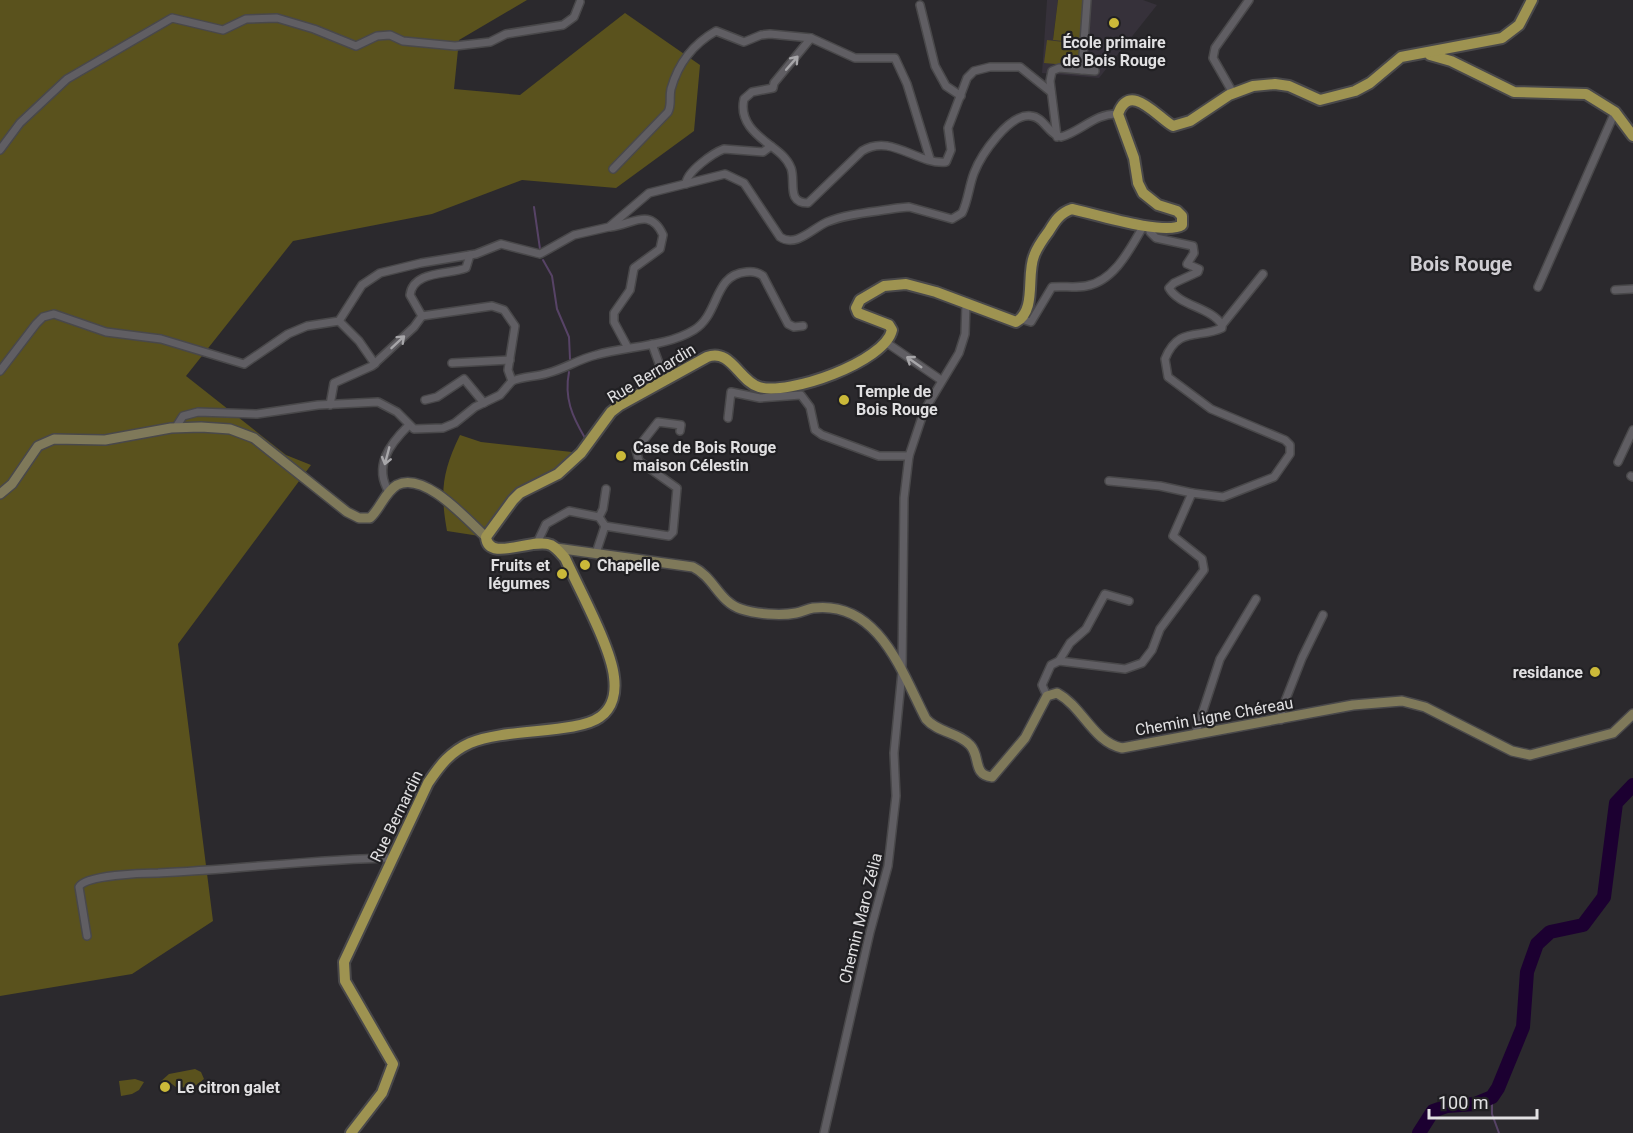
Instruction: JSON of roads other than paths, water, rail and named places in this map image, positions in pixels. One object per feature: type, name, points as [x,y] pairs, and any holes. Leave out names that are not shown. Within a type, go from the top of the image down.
[{"type":"main road","points":[[887,343],[892,330],[889,325],[858,314],[856,308],[860,300],[884,286],[906,284],[966,304],[1009,322],[1021,319],[1028,306],[1034,255],[1064,211],[1072,209],[1147,225],[1178,228],[1182,225],[1182,216],[1149,199],[1138,183],[1134,158],[1118,114],[1122,105],[1138,101],[1147,104],[1167,122],[1181,126],[1233,93],[1253,86],[1275,84],[1288,86],[1320,100],[1330,99],[1370,83],[1401,57],[1426,54],[1450,56],[1502,38],[1519,25],[1532,0]]},
{"type":"main road","points":[[1450,56],[1514,92],[1586,94],[1615,112],[1633,136]]},
{"type":"main road","name":"Rue Bernardin","points":[[486,537],[520,493],[558,474],[577,457],[611,412],[665,380],[717,354],[727,359],[748,381],[759,387],[773,388],[841,373],[887,343]]},
{"type":"main road","points":[[486,537],[486,543],[491,549],[499,550],[537,543],[556,548]]},
{"type":"main road","name":"Rue Bernardin","points":[[351,1133],[382,1093],[393,1069],[392,1059],[345,981],[343,969],[346,956],[428,783],[443,759],[470,743],[500,734],[586,724],[600,717],[610,706],[615,692],[614,674],[608,655],[565,558],[556,548]]},
{"type":"street","points":[[1082,70],[1087,0]]},
{"type":"street","points":[[1233,93],[1213,58],[1215,48],[1249,0]]},
{"type":"street","points":[[0,150],[20,123],[67,79],[172,18],[223,30],[246,19],[277,18],[314,29],[356,46],[377,36],[390,35],[403,41],[473,45],[490,42],[506,34],[563,25],[574,17],[580,2]]},
{"type":"street","points":[[920,5],[935,66],[946,86],[961,96]]},
{"type":"street","points":[[613,169],[668,112],[671,105],[671,88],[686,55],[712,34],[721,32],[744,42],[761,35],[811,38],[855,58],[895,58],[907,84],[930,159]]},
{"type":"street","points":[[811,38],[774,83],[773,88],[747,95],[743,104],[752,131],[788,163],[794,196],[803,203],[808,203],[821,194],[866,149],[885,146],[941,163],[949,158],[948,128],[971,73],[990,67],[1020,67],[1051,92]]},
{"type":"street","points":[[1057,137],[1051,92],[1050,75],[1052,71],[1059,68],[1095,71]]},
{"type":"street","points":[[1538,287],[1615,112]]},
{"type":"street","points":[[1057,137],[1065,136],[1085,126],[1099,115],[1118,114]]},
{"type":"street","points":[[609,227],[649,193],[712,175],[732,175],[749,189],[780,237],[795,240],[830,221],[898,208],[909,207],[952,219],[962,213],[977,168],[996,138],[1012,122],[1029,115],[1036,117],[1057,137]]},
{"type":"street","points":[[686,184],[689,176],[718,151],[724,149],[763,152],[771,146]]},
{"type":"street","points":[[0,371],[36,324],[43,317],[54,314],[106,332],[147,336],[179,343],[244,364],[288,334],[307,326],[339,321],[362,285],[373,276],[421,262],[470,255],[501,244],[540,254],[574,235],[640,217],[647,218],[656,225],[663,235],[660,249],[634,268],[630,290],[614,314],[614,322],[628,348]]},
{"type":"street","points":[[1021,319],[1031,322],[1053,287],[1082,287],[1101,281],[1129,251],[1147,225]]},
{"type":"street","points":[[1147,225],[1156,238],[1193,246],[1194,253],[1187,261],[1198,269],[1198,272],[1174,283],[1169,288],[1172,293],[1220,321],[1222,325]]},
{"type":"street","points":[[422,315],[412,300],[413,285],[420,279],[463,269],[469,264],[470,255]]},
{"type":"street","points":[[176,428],[179,421],[190,413],[257,414],[330,405],[383,403],[414,429],[443,428],[500,395],[512,381],[548,374],[586,358],[652,344],[696,329],[715,304],[723,282],[732,274],[751,271],[759,273],[766,280],[788,324],[794,327],[803,326]]},
{"type":"street","points":[[1109,481],[1160,486],[1192,494],[1223,497],[1274,477],[1290,454],[1290,445],[1285,440],[1211,409],[1168,377],[1165,359],[1175,343],[1189,334],[1219,330],[1263,274]]},
{"type":"street","points":[[1615,290],[1633,289]]},
{"type":"street","name":"Chemin Maro Zélia","points":[[824,1133],[870,932],[888,866],[896,796],[895,731],[902,672],[905,490],[909,456],[924,411],[956,358],[965,334],[966,304]]},
{"type":"street","points":[[330,405],[334,383],[375,364],[414,327],[422,315],[492,306],[504,310],[515,326],[508,370],[512,381]]},
{"type":"street","points":[[339,321],[359,340],[375,364]]},
{"type":"street","points":[[887,343],[941,380]]},
{"type":"street","points":[[652,344],[665,380]]},
{"type":"street","points":[[453,363],[510,360]]},
{"type":"street","points":[[425,400],[437,397],[465,379],[484,403]]},
{"type":"street","points":[[728,418],[732,393],[760,398],[801,395],[810,407],[815,430],[822,435],[879,456],[909,456]]},
{"type":"street","points":[[604,526],[669,536],[673,532],[677,488],[639,460],[636,450],[658,422],[681,425],[680,431]]},
{"type":"street","points":[[389,492],[386,486],[384,461],[388,447],[408,426]]},
{"type":"street","points":[[0,494],[12,484],[38,446],[54,439],[105,440],[176,428],[230,429],[254,438],[347,512],[359,518],[370,518],[380,509],[389,492],[397,485],[409,482],[420,483],[441,497],[486,537]]},
{"type":"street","points":[[1618,462],[1633,430]]},
{"type":"street","points":[[599,517],[603,510],[606,489]]},
{"type":"street","points":[[1059,661],[1125,669],[1137,666],[1147,658],[1160,629],[1204,570],[1202,559],[1173,537],[1192,494]]},
{"type":"street","points":[[537,543],[546,524],[568,511],[599,517],[604,526],[596,553]]},
{"type":"street","points":[[556,548],[693,567],[704,574],[724,600],[743,610],[788,614],[820,608],[846,611],[866,622],[888,643],[926,719],[934,727],[968,743],[976,754],[980,772],[992,777],[1017,750],[1034,724],[1047,696],[1042,685],[1052,665],[1059,661],[1070,643],[1086,629],[1106,594],[1129,601]]},
{"type":"street","points":[[1195,735],[1220,659],[1256,599]]},
{"type":"street","points":[[1281,720],[1282,709],[1299,665],[1323,615]]},
{"type":"street","name":"Chemin Ligne Chéreau","points":[[1047,696],[1057,693],[1067,699],[1084,715],[1100,737],[1122,748],[1353,705],[1402,701],[1425,707],[1512,751],[1530,756],[1613,733],[1633,714]]},
{"type":"street","points":[[87,936],[79,887],[86,880],[135,874],[238,870],[392,858]]},
{"type":"waterway","points":[[534,207],[540,249]]},
{"type":"waterway","points":[[543,260],[552,276],[557,309],[569,337],[570,359]]},
{"type":"waterway","points":[[569,372],[568,399],[576,422],[585,438]]},
{"type":"waterway","points":[[560,478],[580,460]]},
{"type":"waterway","points":[[1419,1133],[1433,1111],[1447,1106],[1475,1104],[1492,1097],[1498,1088],[1523,1027],[1527,972],[1537,944],[1550,932],[1583,925],[1604,897],[1616,803],[1633,785]]},
{"type":"waterway","points":[[1492,1097],[1492,1114],[1499,1133]]},
{"type":"place","name":"École primaire de Bois Rouge","points":[[1114,23]]},
{"type":"place","name":"Temple de Bois Rouge","points":[[844,400]]},
{"type":"place","name":"Case de Bois Rouge maison Célestin","points":[[621,456]]},
{"type":"place","name":"Chapelle","points":[[585,565]]},
{"type":"place","name":"Fruits et légumes","points":[[562,574]]},
{"type":"place","name":"residance","points":[[1595,672]]},
{"type":"place","name":"Le citron galet","points":[[165,1087]]},
{"type":"district","name":"Bois Rouge","points":[[1461,264]]}]
